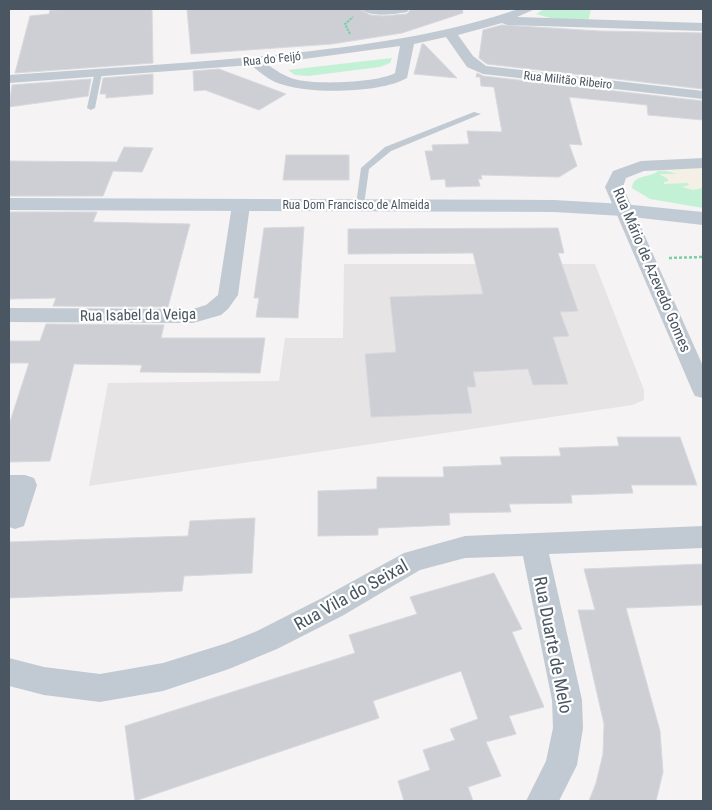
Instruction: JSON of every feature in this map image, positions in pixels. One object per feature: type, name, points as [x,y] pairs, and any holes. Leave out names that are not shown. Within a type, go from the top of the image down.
[{"type":"main road","name":"Rua Dom Francisco de Almeida","points":[[9,204],[554,206],[623,210],[703,219]]},
{"type":"street","points":[[363,11],[403,9]]},
{"type":"street","name":"Rua do Feijó","points":[[9,79],[254,62],[359,49],[450,34],[498,21],[530,9]]},
{"type":"street","points":[[498,21],[703,28]]},
{"type":"street","name":"Rua Militão Ribeiro","points":[[450,34],[461,47],[470,64],[483,70],[703,95]]},
{"type":"street","points":[[254,62],[277,77],[299,85],[321,86],[387,81],[402,74],[408,41]]},
{"type":"street","name":"Rua Mário de Azevedo Gomes","points":[[703,163],[641,166],[622,172],[616,178],[614,187],[703,390]]},
{"type":"street","name":"Rua Isabel da Veiga","points":[[9,315],[193,316],[212,312],[223,304],[228,295],[242,205]]},
{"type":"street","points":[[9,485],[25,485],[15,519]]},
{"type":"street","name":"Rua Vila do Seixal","points":[[9,672],[44,681],[100,688],[163,677],[229,656],[267,640],[332,607],[413,561],[465,547],[703,537]]},
{"type":"street","name":"Rua Duarte de Melo","points":[[534,544],[567,700],[568,728],[561,765],[542,801]]},
{"type":"lane","points":[[91,108],[98,73]]},
{"type":"lane","points":[[360,205],[365,168],[388,149],[477,114]]},
{"type":"path","points":[[359,49],[345,24],[363,11]]},
{"type":"shaded area","points":[[344,264],[595,264],[644,390],[644,400],[632,405],[89,486],[108,383],[279,381],[285,338],[343,338]]},
{"type":"green space","points":[[544,9],[591,9],[588,22],[550,18],[536,14]]},
{"type":"green space","points":[[392,58],[390,63],[380,67],[308,76],[295,75],[288,70]]},
{"type":"green space","points":[[703,168],[703,208],[650,199],[632,188],[635,180],[658,171]]},
{"type":"sand","points":[[703,168],[703,188],[693,190],[682,187],[689,185],[688,183],[664,184],[668,179],[659,174],[677,174],[663,170]]},
{"type":"building","points":[[152,9],[153,63],[15,73],[30,16],[49,14],[50,10]]},
{"type":"building","points":[[187,9],[360,9],[370,15],[383,16],[407,14],[411,9],[462,9],[463,13],[402,33],[332,44],[191,54]]},
{"type":"building","points":[[502,25],[599,31],[703,33],[703,89],[487,64],[479,58],[483,30]]},
{"type":"building","points":[[422,44],[424,44],[457,78],[414,74]]},
{"type":"building","points":[[219,69],[286,94],[259,110],[205,90],[194,91],[193,71]]},
{"type":"building","points":[[477,73],[483,76],[703,101],[703,120],[648,115],[647,105],[569,97],[582,145],[569,144],[577,166],[559,177],[481,175],[482,179],[478,179],[480,186],[446,187],[445,179],[431,180],[425,151],[433,151],[432,145],[469,144],[467,131],[502,132],[494,87],[481,86],[480,77],[476,77]]},
{"type":"building","points":[[153,74],[153,94],[106,98],[106,94],[100,94],[103,78]]},
{"type":"building","points":[[91,79],[88,96],[9,107],[12,85]]},
{"type":"building","points":[[124,147],[153,148],[142,172],[113,171],[103,196],[9,196],[9,161],[117,162]]},
{"type":"building","points":[[286,155],[349,155],[349,180],[283,180]]},
{"type":"building","points":[[9,212],[97,212],[93,222],[190,224],[168,307],[53,306],[56,298],[9,299]]},
{"type":"building","points":[[304,227],[298,318],[256,317],[259,298],[254,298],[264,228]]},
{"type":"building","points":[[558,228],[564,253],[558,253],[578,311],[560,312],[569,336],[553,337],[568,384],[533,385],[528,369],[473,372],[476,387],[467,387],[472,413],[371,417],[365,354],[396,352],[390,297],[483,294],[473,253],[348,254],[348,229]]},
{"type":"building","points":[[46,324],[164,325],[161,338],[265,338],[260,373],[140,372],[142,365],[74,364],[50,461],[9,462],[9,425],[29,363],[9,363],[9,341],[40,341]]},
{"type":"building","points":[[617,437],[680,437],[697,485],[631,485],[633,493],[571,495],[572,503],[509,504],[511,512],[449,513],[450,525],[378,528],[378,535],[318,536],[318,491],[377,489],[377,477],[444,477],[443,467],[502,465],[500,457],[561,456],[559,448],[619,446]]},
{"type":"building","points":[[255,518],[252,573],[184,576],[182,591],[9,598],[9,542],[188,536],[190,521]]},
{"type":"building","points":[[703,564],[703,605],[626,608],[660,731],[663,772],[656,801],[589,801],[596,783],[603,754],[604,724],[578,610],[595,610],[584,569]]},
{"type":"building","points":[[494,573],[522,629],[512,632],[544,707],[509,716],[516,734],[486,742],[501,776],[468,787],[473,801],[404,801],[398,781],[430,770],[423,750],[455,740],[450,729],[478,719],[461,671],[373,701],[379,718],[135,801],[125,726],[355,653],[349,635],[417,614],[410,597]]}]
